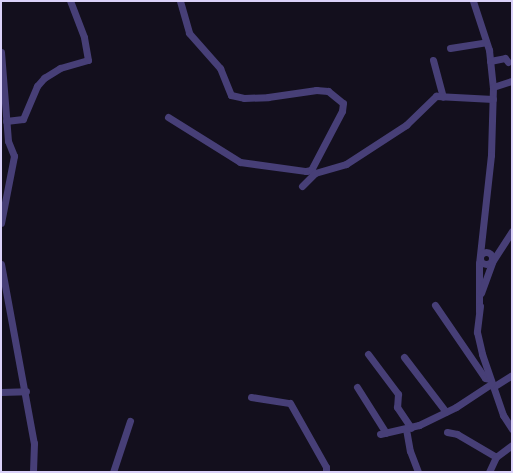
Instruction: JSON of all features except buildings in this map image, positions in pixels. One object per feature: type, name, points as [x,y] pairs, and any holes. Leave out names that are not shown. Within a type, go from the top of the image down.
[{"type":"street","points":[[6,121],[23,119],[37,86],[44,78],[60,68],[88,60],[84,37],[70,1]]},
{"type":"street","points":[[180,1],[189,33],[220,68],[231,95],[240,98],[262,97],[316,90],[328,91],[343,103],[342,111],[313,171],[302,186]]},
{"type":"street","points":[[473,1],[486,42],[493,87],[491,156],[483,244],[480,258],[477,332],[491,383],[503,415],[512,429]]},
{"type":"street","points":[[450,48],[486,42]]},
{"type":"street","points":[[1,52],[3,96],[8,142],[14,156],[1,224]]},
{"type":"street","points":[[490,61],[505,58],[508,62]]},
{"type":"street","points":[[433,60],[443,97]]},
{"type":"street","points":[[493,87],[512,81]]},
{"type":"street","points":[[168,117],[240,162],[313,171],[346,164],[406,125],[436,96],[493,100]]},
{"type":"street","points":[[479,310],[485,279],[492,262],[512,231]]},
{"type":"street","points":[[480,258],[482,254],[506,240]]},
{"type":"street","points":[[483,244],[491,250],[492,262]]},
{"type":"street","points":[[480,258],[484,264],[492,262]]},
{"type":"street","points":[[1,264],[4,291],[26,391],[34,443],[33,472]]},
{"type":"street","points":[[435,305],[485,378],[491,383]]},
{"type":"street","points":[[368,354],[398,394],[397,407],[408,429],[410,451],[418,472]]},
{"type":"street","points":[[404,357],[446,412]]},
{"type":"street","points":[[357,387],[383,434],[408,429],[446,412],[491,383],[512,375]]},
{"type":"street","points":[[1,392],[26,391]]},
{"type":"street","points":[[251,397],[290,404],[326,467],[326,472]]},
{"type":"street","points":[[113,472],[130,421]]},
{"type":"street","points":[[447,432],[457,434],[496,457]]},
{"type":"street","points":[[489,472],[496,457],[512,445]]}]
